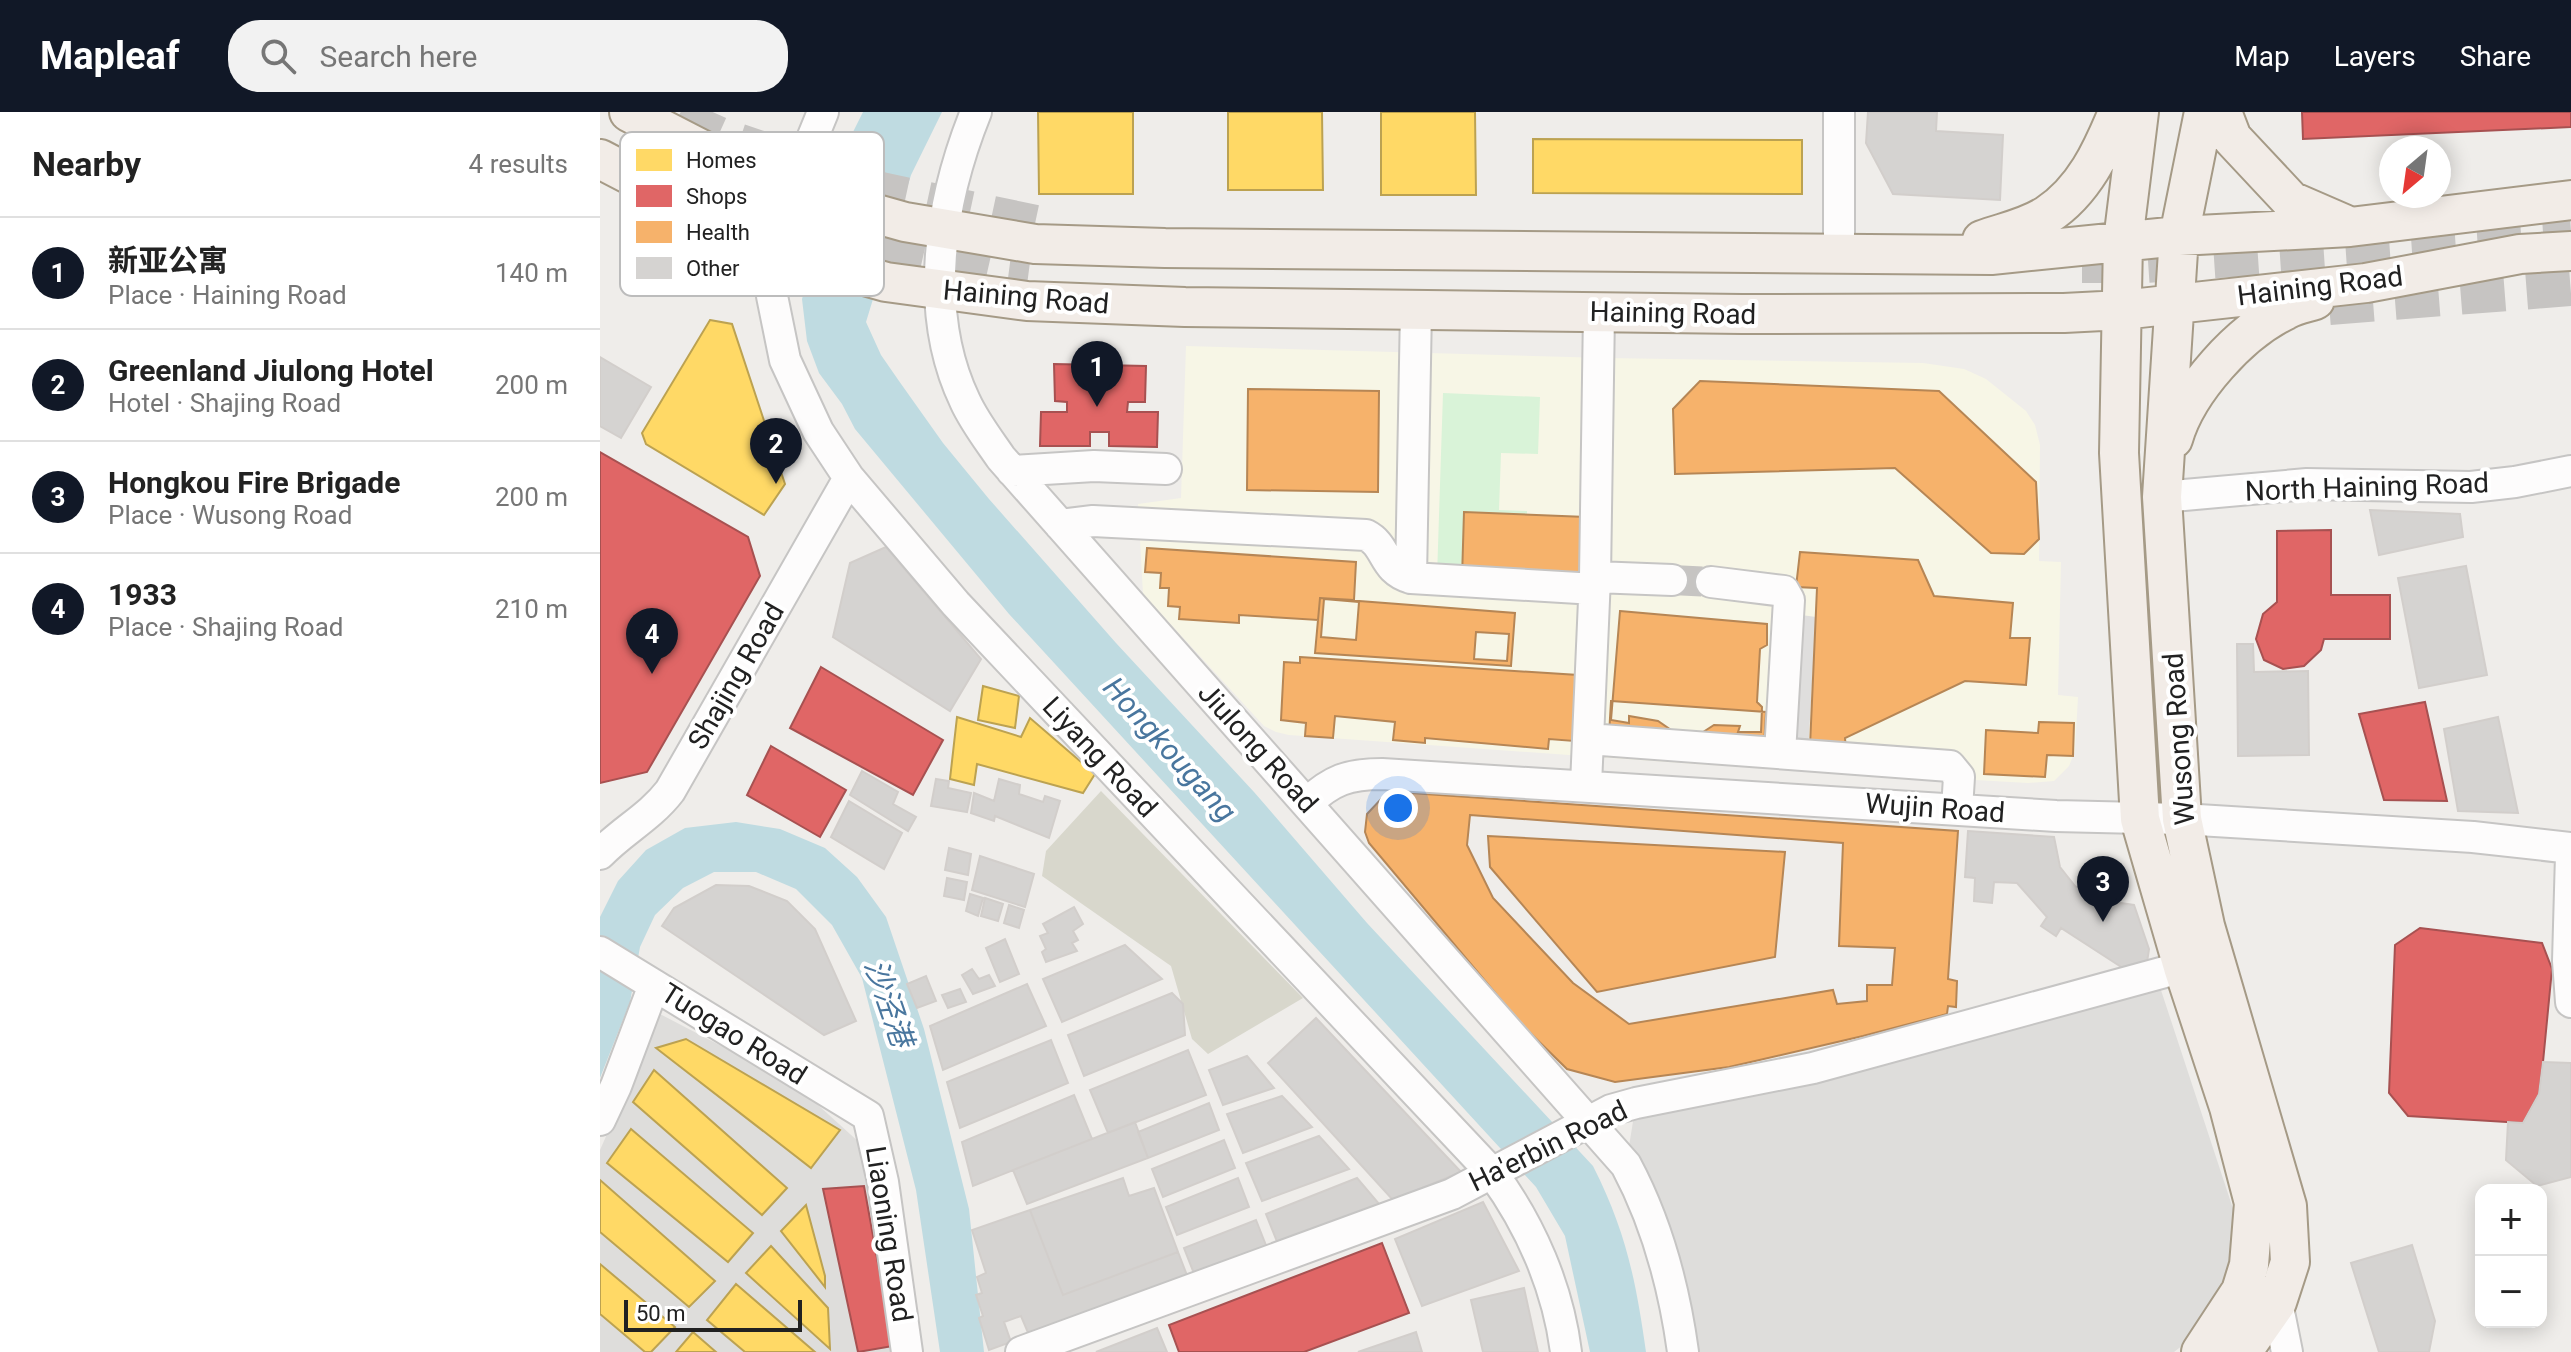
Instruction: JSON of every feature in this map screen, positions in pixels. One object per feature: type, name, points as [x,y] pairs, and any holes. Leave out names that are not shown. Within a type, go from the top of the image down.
[{"type":"main road","name":"Haining Road","points":[[629,112],[668,132]]},
{"type":"main road","points":[[1926,254],[2021,228],[2046,216],[2073,193],[2086,176],[2118,112]]},
{"type":"main road","name":"Wusong Road","points":[[2139,112],[2123,241],[2119,453],[2140,819],[2183,967],[2229,1107],[2254,1203],[2249,1265],[2241,1291],[2201,1352]]},
{"type":"main road","name":"Wusong Road","points":[[2204,112],[2179,236],[2163,484],[2182,819],[2208,938],[2287,1206],[2290,1262],[2277,1302]]},
{"type":"main road","points":[[2222,112],[2232,138],[2291,201],[2350,227]]},
{"type":"main road","name":"Haining Road","points":[[600,159],[620,169]]},
{"type":"main road","name":"Haining Road","points":[[884,216],[945,230],[1035,244],[1165,248],[1991,255],[2179,236],[2350,227],[2571,200]]},
{"type":"main road","name":"Haining Road","points":[[884,281],[1027,301],[1090,304],[1599,312],[2064,313],[2122,310],[2366,283],[2520,254],[2571,251]]},
{"type":"main road","points":[[2163,484],[2177,425],[2193,395],[2242,341],[2287,309],[2366,283]]},
{"type":"main road","points":[[2242,1352],[2277,1302]]},
{"type":"street","name":"Liyang Road","points":[[819,132],[823,112]]},
{"type":"street","name":"Jiulong Road","points":[[976,112],[953,180],[939,290],[957,383],[975,420],[1012,471],[1307,803],[1578,1126],[1626,1165],[1660,1240],[1683,1352]]},
{"type":"street","points":[[1839,112],[1839,255]]},
{"type":"street","name":"Liyang Road","points":[[772,296],[785,360],[818,431],[849,478],[956,604],[1501,1170],[1535,1243],[1552,1290],[1566,1352]]},
{"type":"street","points":[[1411,578],[1416,309]]},
{"type":"street","points":[[1586,785],[1595,583],[1599,312]]},
{"type":"street","points":[[1012,471],[1094,466],[1166,469]]},
{"type":"street","name":"North Haining Road","points":[[2163,484],[2471,487],[2571,471]]},
{"type":"street","name":"Shajing Road","points":[[600,854],[614,839],[657,807],[670,791],[849,478]]},
{"type":"street","points":[[1060,525],[1093,521],[1366,535],[1378,544],[1394,571],[1411,578],[1595,583],[1672,580]]},
{"type":"street","points":[[1711,582],[1784,591],[1789,600],[1780,753]]},
{"type":"street","points":[[1588,739],[1950,766],[1959,777],[1957,809]]},
{"type":"street","name":"Wujin Road","points":[[1307,803],[1343,778],[1367,774],[1957,809],[2182,819],[2473,837],[2571,848]]},
{"type":"street","points":[[2571,855],[2568,961],[2571,1002]]},
{"type":"street","name":"Tuogao Road","points":[[600,952],[868,1116]]},
{"type":"street","name":"Ha'erbin Road","points":[[1021,1352],[1452,1194],[1578,1126],[1636,1103],[1838,1062],[2183,967]]},
{"type":"street","points":[[600,1120],[616,1086],[643,978]]},
{"type":"street","name":"Liaoning Road","points":[[868,1116],[883,1182],[907,1352]]},
{"type":"street","name":"Wusong Road","points":[[2277,1302],[2287,1352]]},
{"type":"shaded area","points":[[1186,346],[1923,363],[1964,369],[1986,379],[2026,411],[2035,425],[2040,445],[2039,561],[2061,562],[2058,695],[2078,697],[2075,751],[2069,766],[2054,781],[2028,783],[1694,764],[1276,732],[1264,726],[1143,594],[1138,504],[1181,498]]},
{"type":"shaded area","points":[[1794,614],[1816,617],[1808,753],[1785,751]]},
{"type":"shaded area","points":[[1101,791],[1303,998],[1208,1054],[1192,1039],[1171,966],[1042,876],[1046,851]]},
{"type":"shaded area","points":[[2156,975],[2241,1233],[2223,1292],[2202,1330],[2174,1352],[1683,1352],[1626,1165],[1636,1103]]},
{"type":"shaded area","points":[[660,1014],[796,1085],[861,1144],[892,1285],[895,1352],[600,1352],[600,1150]]},
{"type":"green space","points":[[1443,393],[1540,397],[1538,454],[1501,453],[1499,510],[1527,511],[1525,580],[1437,577]]},
{"type":"water","points":[[863,112],[942,112],[911,175],[884,263],[884,132],[853,132]]},
{"type":"water","name":"Hongkougang","points":[[803,296],[874,296],[866,322],[881,355],[943,443],[989,499],[1116,643],[1254,792],[1367,923],[1593,1166],[1622,1235],[1646,1352],[1590,1352],[1565,1236],[1536,1187],[1009,614],[855,429],[842,404],[819,373],[807,341]]},
{"type":"water","name":"沙泾港","points":[[736,822],[780,829],[825,848],[857,877],[886,917],[924,1029],[969,1209],[984,1352],[940,1352],[916,1190],[862,978],[832,925],[796,889],[756,872],[714,872],[683,888],[655,915],[640,947],[630,1002],[600,1078],[600,917],[618,881],[646,850],[685,828]]},
{"type":"building: Homes","points":[[1038,112],[1133,112],[1133,194],[1039,194]]},
{"type":"building: Homes","points":[[1228,112],[1322,112],[1323,190],[1228,190]]},
{"type":"building: Homes","points":[[1381,112],[1475,112],[1476,195],[1381,195]]},
{"type":"building: Homes","points":[[1533,139],[1802,140],[1802,194],[1533,193]]},
{"type":"building: Homes","points":[[710,320],[732,324],[785,484],[764,515],[646,444],[642,433]]},
{"type":"building: Homes","points":[[983,686],[1019,696],[1015,728],[978,720]]},
{"type":"building: Homes","points":[[957,717],[1021,737],[1030,718],[1095,774],[1083,793],[977,764],[974,785],[950,779]]},
{"type":"building: Homes","points":[[686,1039],[840,1130],[811,1168],[656,1048]]},
{"type":"building: Homes","points":[[654,1070],[787,1188],[762,1215],[633,1102]]},
{"type":"building: Homes","points":[[631,1129],[753,1233],[728,1262],[607,1163]]},
{"type":"building: Homes","points":[[600,1180],[715,1281],[689,1307],[600,1232]]},
{"type":"building: Homes","points":[[806,1205],[825,1276],[825,1287],[781,1231]]},
{"type":"building: Homes","points":[[771,1246],[828,1308],[830,1349],[746,1273]]},
{"type":"building: Homes","points":[[600,1264],[675,1327],[651,1352],[645,1352],[600,1314]]},
{"type":"building: Homes","points":[[736,1284],[815,1352],[745,1352],[707,1320]]},
{"type":"building: Homes","points":[[693,1332],[716,1352],[676,1352]]},
{"type":"building: Shops","points":[[2302,112],[2571,112],[2571,127],[2303,139]]},
{"type":"building: Shops","points":[[1054,364],[1146,366],[1145,402],[1128,402],[1127,412],[1158,412],[1157,447],[1109,446],[1109,432],[1090,432],[1090,446],[1040,446],[1041,412],[1067,412],[1067,402],[1055,401]]},
{"type":"building: Shops","points":[[600,452],[748,537],[760,576],[647,772],[600,783]]},
{"type":"building: Shops","points":[[2331,530],[2331,595],[2390,595],[2390,639],[2324,639],[2321,650],[2304,666],[2283,669],[2264,660],[2256,639],[2263,614],[2277,602],[2277,531]]},
{"type":"building: Shops","points":[[821,667],[943,740],[913,795],[790,728]]},
{"type":"building: Shops","points":[[2425,702],[2447,801],[2384,800],[2359,714]]},
{"type":"building: Shops","points":[[771,746],[846,790],[820,837],[747,795]]},
{"type":"building: Shops","points":[[2420,928],[2542,943],[2552,969],[2543,1062],[2539,1094],[2523,1123],[2408,1116],[2389,1093],[2395,945]]},
{"type":"building: Shops","points":[[864,1186],[893,1346],[858,1352],[823,1189]]},
{"type":"building: Shops","points":[[1382,1243],[1409,1313],[1304,1352],[1179,1352],[1169,1325]]},
{"type":"building: Health","points":[[1700,381],[1939,391],[2036,482],[2039,539],[2024,554],[1991,553],[1895,468],[1675,474],[1673,409]]},
{"type":"building: Health","points":[[1248,389],[1379,391],[1378,492],[1247,490]]},
{"type":"building: Health","points":[[1464,512],[1611,518],[1609,584],[1462,578]]},
{"type":"building: Health","points":[[1147,548],[1356,562],[1354,600],[1320,598],[1318,620],[1239,615],[1239,623],[1179,619],[1180,607],[1168,606],[1169,588],[1160,588],[1161,573],[1145,572]]},
{"type":"building: Health","points":[[1800,552],[1918,560],[1934,596],[2013,603],[2010,638],[2030,638],[2026,685],[1965,681],[1845,738],[1846,750],[1810,746],[1817,588],[1796,587]]},
{"type":"building: Health","points":[[1320,598],[1515,613],[1511,666],[1315,653]]},
{"type":"building: Health","points":[[1324,599],[1359,602],[1356,640],[1321,637]]},
{"type":"building: Health","points":[[1620,611],[1767,624],[1767,645],[1760,649],[1757,702],[1762,707],[1761,732],[1738,732],[1740,726],[1714,725],[1700,734],[1677,734],[1658,721],[1629,716],[1629,723],[1611,720]]},
{"type":"building: Health","points":[[1476,632],[1509,634],[1507,661],[1474,659]]},
{"type":"building: Health","points":[[1300,657],[1578,675],[1574,741],[1549,739],[1548,749],[1425,738],[1425,743],[1393,740],[1395,722],[1335,716],[1333,738],[1305,736],[1306,723],[1281,720],[1284,662],[1300,663]]},
{"type":"building: Health","points":[[1611,701],[1766,712],[1764,746],[1609,735]]},
{"type":"building: Health","points":[[2039,722],[2074,723],[2073,756],[2047,755],[2045,777],[1984,774],[1986,730],[2038,733]]},
{"type":"building: Health","points":[[1396,792],[1958,831],[1948,979],[1957,981],[1956,1007],[1948,1006],[1947,1014],[1729,1067],[1615,1082],[1567,1069],[1523,1026],[1369,843],[1365,832],[1367,814],[1382,798]],"holes":[[[1470,815],[1843,843],[1839,946],[1895,948],[1892,985],[1867,985],[1867,1001],[1837,1004],[1833,990],[1629,1024],[1573,983],[1493,898],[1467,845]]]},
{"type":"building: Health","points":[[1488,836],[1785,852],[1775,957],[1597,992],[1490,867]]},
{"type":"building: Other","points":[[1868,112],[1937,112],[1936,131],[2003,135],[2000,200],[1893,194],[1866,143]]},
{"type":"building: Other","points":[[600,357],[651,387],[621,438],[600,426]]},
{"type":"building: Other","points":[[2370,510],[2460,514],[2463,537],[2379,555]]},
{"type":"building: Other","points":[[886,547],[981,659],[950,711],[833,637],[850,563]]},
{"type":"building: Other","points":[[2466,566],[2487,675],[2419,688],[2398,578]]},
{"type":"building: Other","points":[[2237,644],[2253,644],[2254,672],[2308,671],[2309,755],[2238,756]]},
{"type":"building: Other","points":[[2498,717],[2518,813],[2458,811],[2444,729]]},
{"type":"building: Other","points":[[862,771],[898,792],[893,804],[916,817],[908,831],[850,795]]},
{"type":"building: Other","points":[[936,779],[949,781],[948,788],[971,793],[967,812],[931,806]]},
{"type":"building: Other","points":[[999,779],[1020,785],[1019,794],[1043,802],[1045,796],[1060,801],[1049,838],[995,816],[994,821],[971,813],[974,793],[994,801]]},
{"type":"building: Other","points":[[849,801],[902,833],[884,869],[831,837]]},
{"type":"building: Other","points":[[1968,831],[2054,837],[2060,867],[2075,886],[2100,900],[2134,905],[2149,949],[2146,969],[2129,972],[2061,928],[2056,936],[2041,926],[2047,917],[2017,883],[1994,882],[1992,903],[1974,901],[1975,878],[1965,877]]},
{"type":"building: Other","points":[[949,848],[971,854],[968,875],[945,870]]},
{"type":"building: Other","points":[[980,856],[1034,874],[1025,907],[972,890]]},
{"type":"building: Other","points":[[947,878],[967,882],[964,900],[944,896]]},
{"type":"building: Other","points":[[716,885],[749,886],[787,901],[815,929],[856,1021],[824,1035],[662,926],[674,908]]},
{"type":"building: Other","points":[[970,894],[983,898],[978,916],[966,911]]},
{"type":"building: Other","points":[[985,898],[1003,904],[998,921],[981,916]]},
{"type":"building: Other","points":[[1009,905],[1024,910],[1019,928],[1004,923]]},
{"type":"building: Other","points":[[1074,907],[1083,924],[1073,931],[1078,940],[1072,943],[1077,951],[1046,962],[1042,952],[1046,949],[1040,936],[1048,933],[1043,924]]},
{"type":"building: Other","points":[[1005,939],[1019,974],[1000,982],[986,948]]},
{"type":"building: Other","points":[[1125,945],[1162,979],[1062,1022],[1043,979]]},
{"type":"building: Other","points":[[972,969],[979,979],[989,975],[995,986],[973,994],[962,975]]},
{"type":"building: Other","points":[[926,976],[936,1001],[917,1008],[907,984]]},
{"type":"building: Other","points":[[1027,984],[1046,1026],[943,1070],[930,1026]]},
{"type":"building: Other","points":[[960,989],[966,1002],[948,1008],[942,995]]},
{"type":"building: Other","points":[[1172,993],[1183,1004],[1185,1035],[1084,1076],[1068,1035]]},
{"type":"building: Other","points":[[1316,1018],[1461,1172],[1393,1200],[1268,1063]]},
{"type":"building: Other","points":[[1051,1040],[1068,1083],[960,1128],[947,1082]]},
{"type":"building: Other","points":[[1188,1050],[1206,1095],[1108,1133],[1090,1090]]},
{"type":"building: Other","points":[[1247,1056],[1274,1088],[1223,1105],[1209,1070]]},
{"type":"building: Other","points":[[2543,1062],[2571,1063],[2571,1177],[2545,1184],[2535,1184],[2506,1160],[2508,1122],[2523,1123],[2539,1094]]},
{"type":"building: Other","points":[[1074,1095],[1092,1139],[973,1186],[962,1142]]},
{"type":"building: Other","points":[[1282,1096],[1312,1127],[1243,1153],[1227,1114]]},
{"type":"building: Other","points":[[1209,1103],[1219,1130],[1148,1158],[1138,1132]]},
{"type":"building: Other","points":[[1135,1122],[1148,1158],[1027,1204],[1013,1170]]},
{"type":"building: Other","points":[[1319,1136],[1349,1169],[1262,1201],[1246,1163]]},
{"type":"building: Other","points":[[1224,1140],[1235,1168],[1163,1197],[1152,1169]]},
{"type":"building: Other","points":[[1123,1178],[1129,1196],[1154,1188],[1178,1252],[1063,1295],[1030,1210]]},
{"type":"building: Other","points":[[1238,1178],[1249,1207],[1177,1235],[1166,1207]]},
{"type":"building: Other","points":[[1357,1178],[1380,1205],[1278,1244],[1266,1214]]},
{"type":"building: Other","points":[[1483,1202],[1519,1271],[1422,1306],[1395,1239]]},
{"type":"building: Other","points":[[1030,1210],[1063,1295],[1178,1252],[1188,1278],[1029,1335],[1021,1316],[1004,1322],[1011,1342],[989,1350],[976,1295],[982,1293],[977,1277],[986,1273],[972,1230]]},
{"type":"building: Other","points":[[1256,1220],[1267,1248],[1195,1276],[1184,1248]]},
{"type":"building: Other","points":[[2412,1245],[2435,1321],[2429,1352],[2379,1352],[2351,1263]]},
{"type":"building: Other","points":[[1524,1288],[1538,1352],[1483,1352],[1471,1300]]},
{"type":"building: Other","points":[[1157,1328],[1167,1352],[1096,1352]]},
{"type":"building: Other","points":[[1416,1332],[1422,1352],[1358,1352]]},
{"type":"tunnel","points":[[677,120],[704,132]]},
{"type":"tunnel","points":[[884,195],[1035,227]]},
{"type":"tunnel","points":[[2082,261],[2144,261],[2571,232]]},
{"type":"tunnel","points":[[884,255],[1027,285]]},
{"type":"tunnel","points":[[2329,303],[2571,284]]},
{"type":"tunnel","points":[[1672,580],[1711,582]]},
{"type":"place","name":"新亚公寓","points":[[1097,407]]},
{"type":"place","name":"Greenland Jiulong Hotel","points":[[776,484]]},
{"type":"place","name":"1933","points":[[652,674]]},
{"type":"place","name":"Hongkou Fire Brigade","points":[[2103,922]]}]
